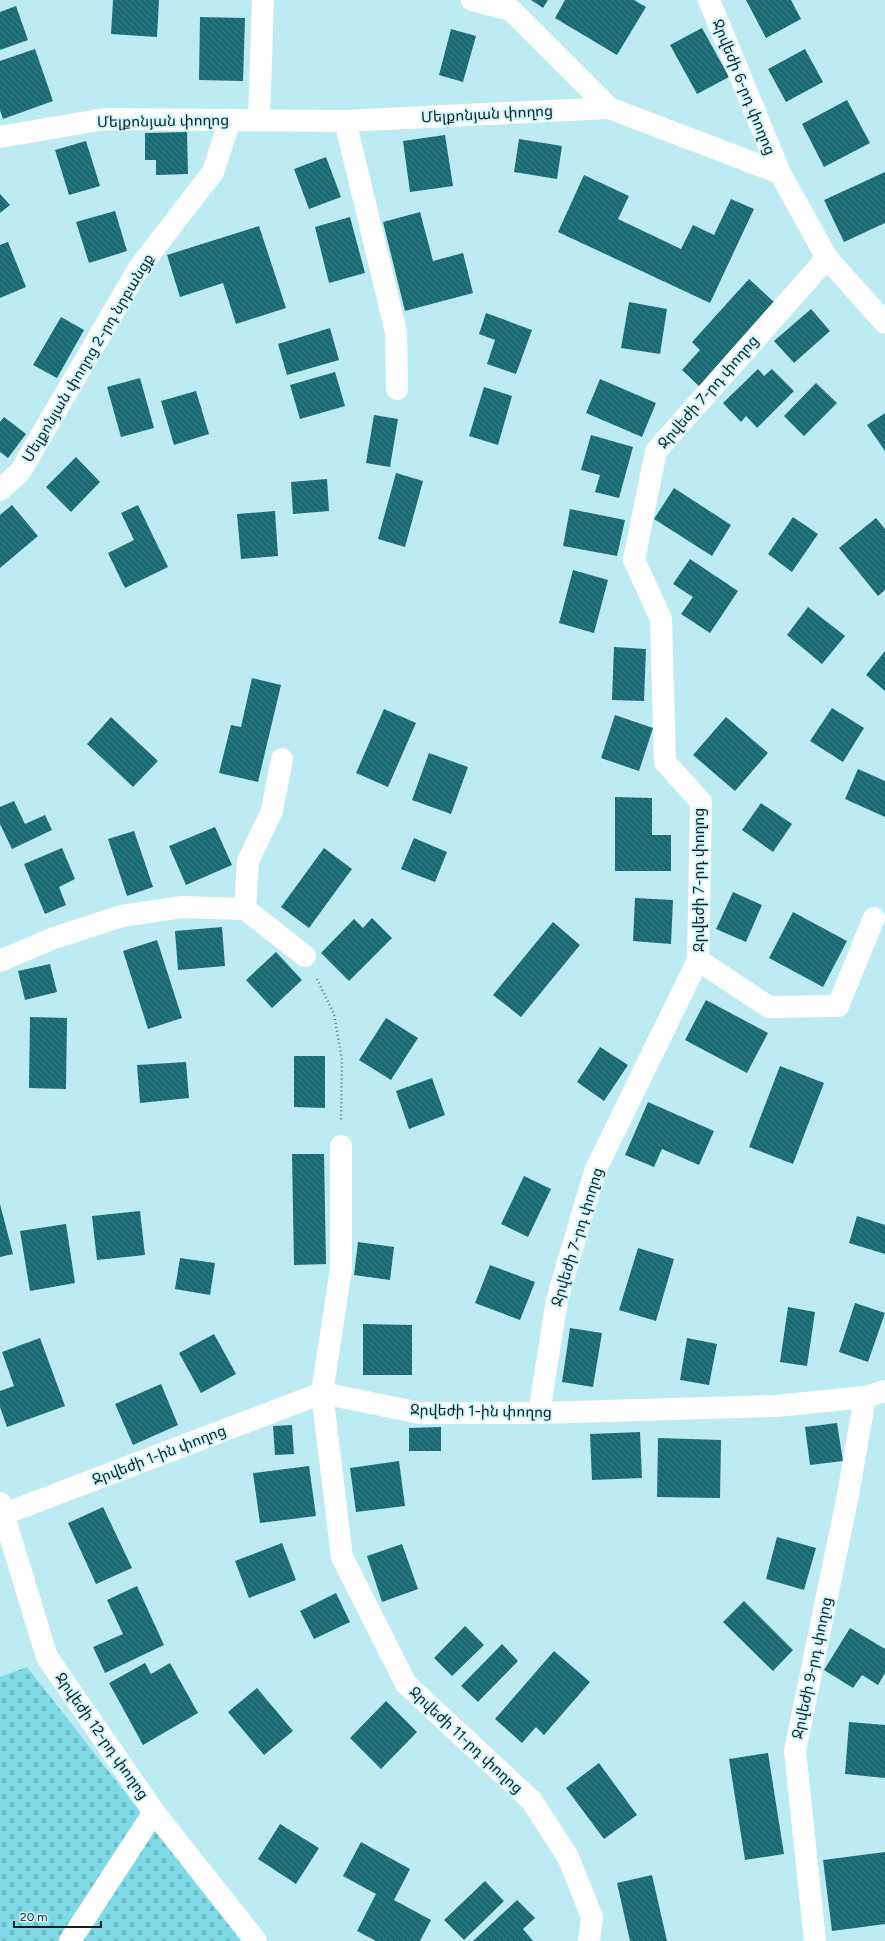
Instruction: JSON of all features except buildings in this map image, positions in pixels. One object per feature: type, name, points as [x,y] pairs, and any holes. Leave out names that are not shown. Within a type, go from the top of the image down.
[{"type":"street","points":[[259,120],[263,0]]},
{"type":"street","points":[[472,0],[511,10],[609,108]]},
{"type":"street","name":"Ջրվեժի 6-րդ փողոց","points":[[709,0],[780,173]]},
{"type":"street","name":"Մելքոնյան փողոց","points":[[0,137],[105,119],[345,121],[609,108],[780,173]]},
{"type":"street","name":"Մելքոնյան փողոց 2-րդ նրբանցք","points":[[0,490],[20,472],[139,268],[213,172],[230,120]]},
{"type":"street","points":[[345,121],[396,332],[397,389]]},
{"type":"street","points":[[780,173],[827,258],[885,323]]},
{"type":"street","name":"Ջրվեժի 7-րդ փողոց","points":[[539,1413],[556,1300],[595,1171],[698,960],[701,802],[666,762],[661,619],[634,560],[656,450],[827,258]]},
{"type":"street","points":[[245,909],[248,861],[272,811],[282,759]]},
{"type":"street","points":[[0,961],[54,938],[122,916],[182,907],[245,909],[305,956]]},
{"type":"street","points":[[698,960],[769,1006],[838,1006],[874,918]]},
{"type":"street","name":"Ջրվեժի 11-րդ փողոց","points":[[341,1146],[341,1269],[322,1393],[342,1557],[406,1684],[532,1801],[568,1857],[592,1917],[589,1941]]},
{"type":"street","name":"Ջրվեժի 1-ին փողոց","points":[[2,1509],[322,1393],[420,1413],[539,1413],[776,1406],[875,1394]]},
{"type":"street","name":"Ջրվեժի 9-րդ փողոց","points":[[815,1941],[794,1751],[848,1495],[875,1394]]},
{"type":"street","name":"Ջրվեժի 12-րդ փողոց","points":[[2,1509],[47,1657],[154,1812],[256,1941]]},
{"type":"street","points":[[70,1941],[154,1812]]},
{"type":"path","points":[[305,956],[334,1014],[342,1060],[341,1146]]},
{"type":"green space","points":[[27,1667],[241,1941],[0,1941],[0,1677]]}]
